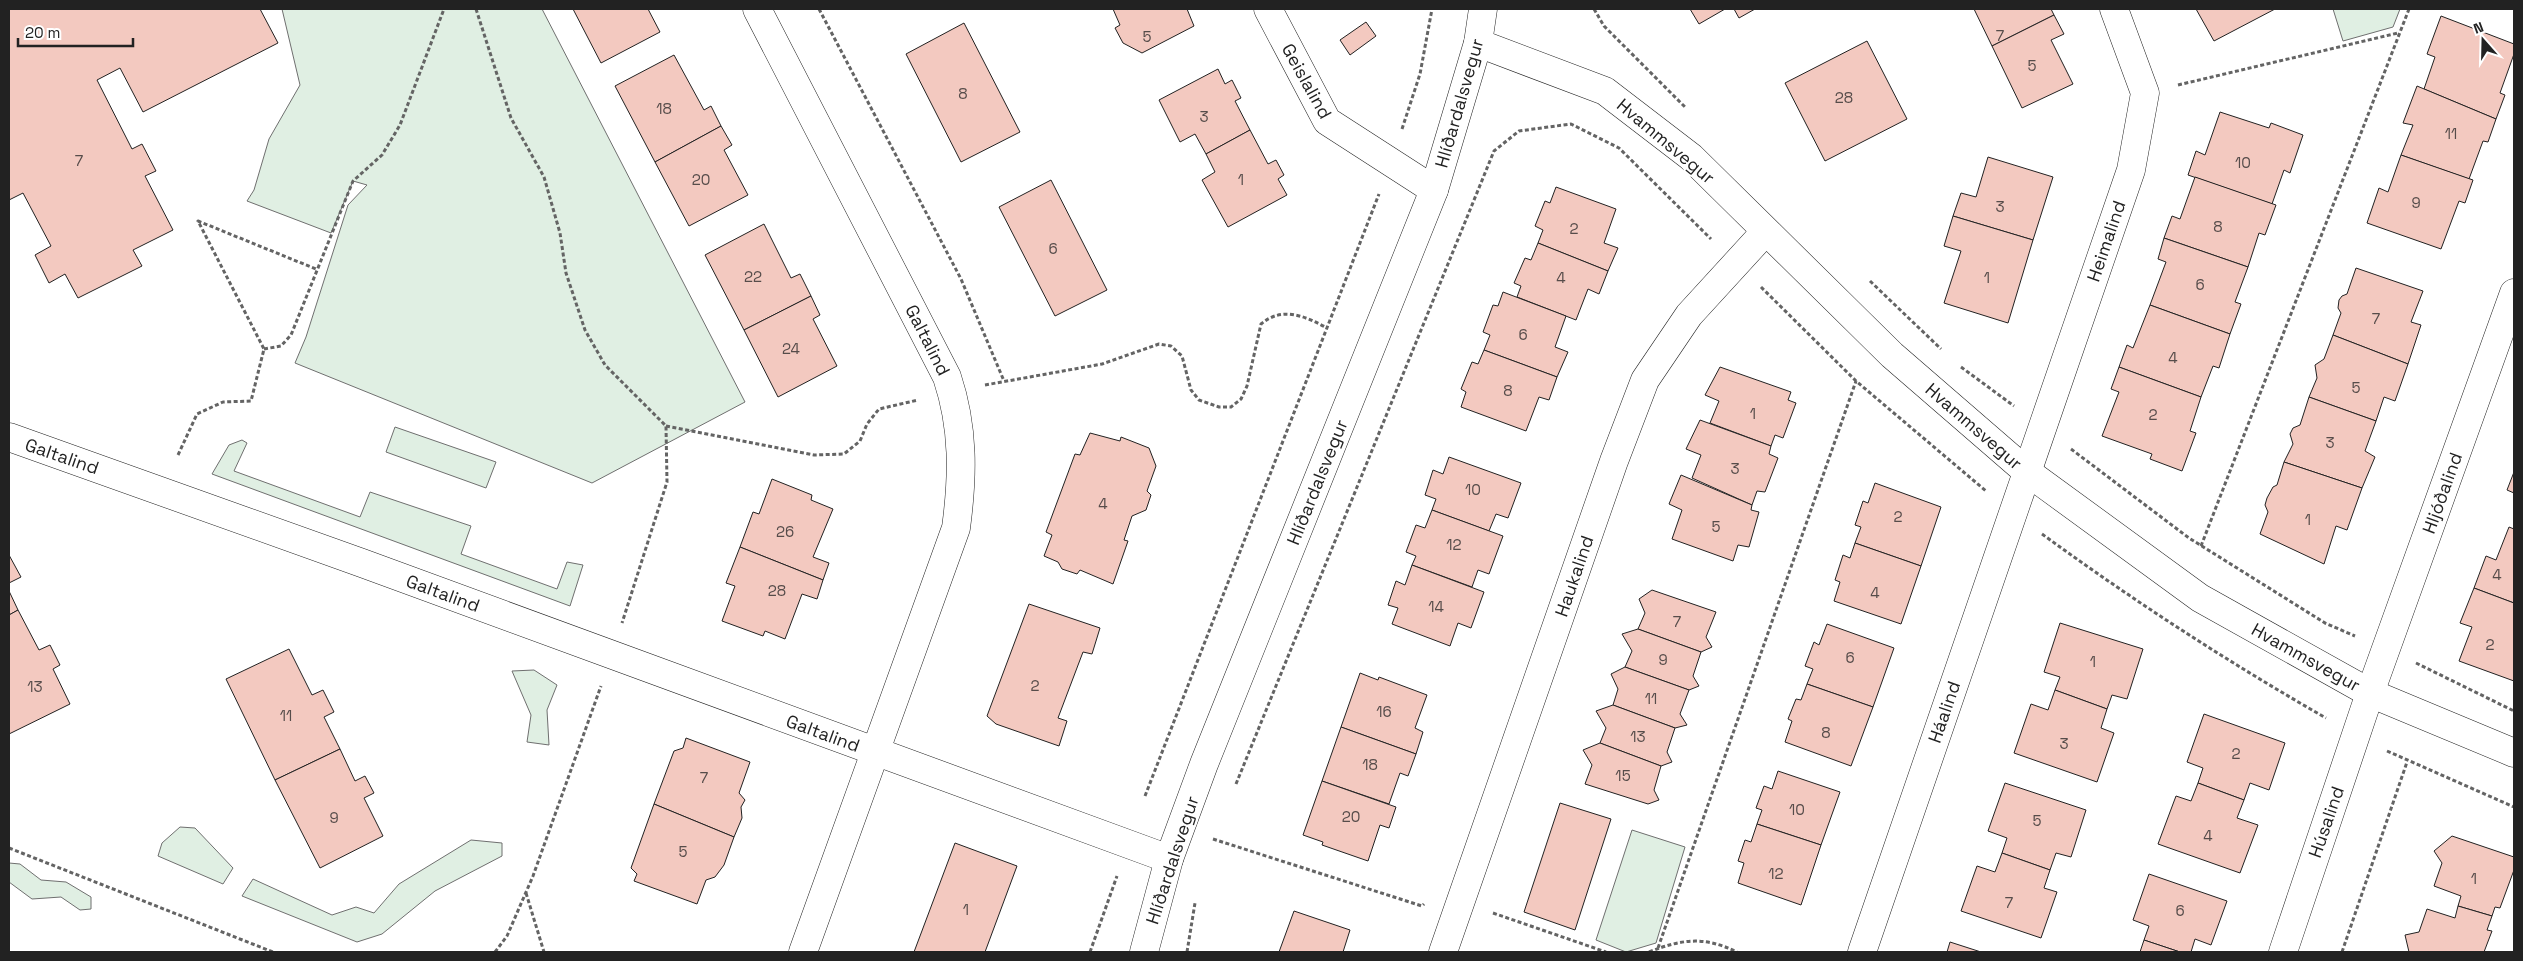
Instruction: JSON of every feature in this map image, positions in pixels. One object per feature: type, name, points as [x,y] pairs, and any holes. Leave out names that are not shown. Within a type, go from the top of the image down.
[{"type":"street","name":"Galtalind","points":[[758,9],[947,377],[961,436],[962,470],[956,528],[804,952]]},
{"type":"street","name":"Geislalind","points":[[1268,9],[1327,121],[1434,190]]},
{"type":"street","name":"Hlíðardalsvegur","points":[[1144,952],[1169,859],[1204,764],[1434,190],[1478,43],[1483,9]]},
{"type":"street","points":[[2114,9],[2145,93]]},
{"type":"street","name":"Hvammsvegur","points":[[1478,43],[1605,91],[1691,157],[1892,355],[2026,471],[2200,598],[2370,692],[2514,753]]},
{"type":"street","name":"Heimalind","points":[[2026,471],[2131,170],[2145,93]]},
{"type":"street","name":"Haukalind","points":[[1443,952],[1614,461],[1645,380],[1689,315],[1765,232]]},
{"type":"street","name":"Hljóðalind","points":[[2370,692],[2514,293]]},
{"type":"street","name":"Galtalind","points":[[9,437],[362,563],[1169,859]]},
{"type":"street","name":"Háalind","points":[[1862,952],[2026,471]]},
{"type":"street","name":"Húsalind","points":[[2283,952],[2370,692]]},
{"type":"path","points":[[264,349],[281,346],[291,335],[353,181],[382,155],[400,125],[444,9]]},
{"type":"path","points":[[476,9],[511,118],[544,177],[560,233],[566,273],[585,330],[605,365],[666,426],[814,455],[844,454],[860,441],[867,424],[879,409],[1004,381],[1102,364],[1158,344],[1172,346],[1182,356],[1191,390],[1199,400],[1219,407],[1231,407],[1241,399],[1247,386],[1260,324],[1268,318],[1282,314],[1297,315],[1327,328]]},
{"type":"path","points":[[819,9],[961,279],[1004,381]]},
{"type":"path","points":[[1145,796],[1392,163],[1420,74],[1432,9]]},
{"type":"path","points":[[2201,546],[2409,9]]},
{"type":"path","points":[[2145,93],[2399,32]]},
{"type":"path","points":[[1235,785],[1494,151],[1519,131],[1571,124],[1619,148],[1856,380],[2012,513],[2117,589],[2241,670],[2407,762],[2514,807]]},
{"type":"path","points":[[178,455],[197,414],[223,402],[251,401],[264,349],[198,221],[316,269]]},
{"type":"path","points":[[1658,948],[1856,380]]},
{"type":"path","points":[[620,629],[667,482],[666,426]]},
{"type":"path","points":[[495,952],[507,936],[526,893],[603,679]]},
{"type":"path","points":[[2342,952],[2407,762]]},
{"type":"path","points":[[1210,848],[1217,830]]},
{"type":"path","points":[[1213,839],[1422,906],[1428,900]]},
{"type":"path","points":[[9,848],[273,952]]},
{"type":"path","points":[[1090,952],[1117,876]]},
{"type":"path","points":[[526,893],[544,952]]},
{"type":"path","points":[[1187,952],[1196,898]]},
{"type":"path","points":[[1486,911],[1606,952]]},
{"type":"path","points":[[1648,952],[1692,940],[1723,946],[1736,952]]},
{"type":"green space","points":[[282,9],[542,9],[745,402],[592,483],[295,363],[306,337],[348,205],[367,185],[353,181],[331,233],[247,201],[254,190],[269,139],[300,85]]},
{"type":"green space","points":[[2333,9],[2400,9],[2393,27],[2343,41]]},
{"type":"green space","points":[[395,427],[496,462],[486,488],[386,452]]},
{"type":"green space","points":[[242,440],[247,443],[234,471],[360,517],[370,492],[471,526],[461,554],[557,589],[567,562],[583,565],[570,606],[212,474],[229,445]]},
{"type":"green space","points":[[534,670],[557,685],[547,710],[549,745],[527,742],[531,715],[512,671]]},
{"type":"green space","points":[[180,827],[195,828],[233,868],[223,884],[158,856],[162,843]]},
{"type":"green space","points":[[1632,830],[1685,847],[1656,943],[1626,952],[1596,940]]},
{"type":"green space","points":[[471,840],[502,843],[502,856],[435,891],[382,934],[357,942],[242,896],[253,879],[332,915],[356,907],[374,913],[399,884]]},
{"type":"green space","points":[[9,863],[20,864],[41,880],[66,882],[91,897],[91,909],[80,910],[61,897],[32,899],[9,882]]},
{"type":"building","points":[[9,9],[260,9],[278,43],[143,112],[120,68],[97,80],[132,149],[142,144],[156,171],[145,176],[173,230],[133,250],[142,266],[78,298],[65,274],[49,283],[35,255],[51,246],[23,193],[9,200]]},
{"type":"building","points":[[573,9],[648,9],[660,32],[601,63]]},
{"type":"building","points":[[1113,9],[1187,9],[1194,26],[1142,53],[1123,43],[1115,28],[1120,25]]},
{"type":"building","points":[[1690,9],[1725,9],[1699,24]]},
{"type":"building","points":[[1734,9],[1755,9],[1739,18]]},
{"type":"building","points":[[1974,9],[2051,9],[2054,15],[1992,46]]},
{"type":"building","points":[[2196,9],[2275,9],[2214,41]]},
{"type":"building","points":[[2054,15],[2064,34],[2051,40],[2073,84],[2022,108],[1992,46]]},
{"type":"building","points":[[2441,16],[2514,44],[2514,54],[2500,93],[2505,95],[2496,119],[2424,89],[2435,57],[2427,54]]},
{"type":"building","points":[[1366,22],[1376,36],[1350,55],[1340,40]]},
{"type":"building","points":[[964,23],[1020,132],[961,162],[906,54]]},
{"type":"building","points":[[1867,41],[1907,119],[1825,161],[1785,83]]},
{"type":"building","points":[[674,55],[704,110],[711,106],[721,126],[655,162],[615,86]]},
{"type":"building","points":[[1218,69],[1225,84],[1232,80],[1241,98],[1235,101],[1250,130],[1206,154],[1195,134],[1180,142],[1159,100]]},
{"type":"building","points":[[2417,86],[2496,119],[2488,142],[2483,141],[2469,179],[2401,155],[2413,125],[2403,123]]},
{"type":"building","points":[[2220,112],[2269,128],[2271,123],[2303,135],[2290,173],[2284,170],[2272,204],[2188,175],[2196,151],[2205,155]]},
{"type":"building","points":[[721,126],[732,145],[724,150],[748,195],[689,226],[655,162]]},
{"type":"building","points":[[1250,130],[1268,164],[1276,160],[1284,175],[1278,179],[1287,195],[1228,227],[1202,180],[1215,172],[1206,154]]},
{"type":"building","points":[[2401,155],[2473,180],[2465,203],[2459,201],[2441,249],[2367,223],[2379,188],[2388,192]]},
{"type":"building","points":[[1988,157],[2053,177],[2033,240],[1953,216],[1961,193],[1976,197]]},
{"type":"building","points":[[2195,177],[2276,205],[2265,235],[2259,233],[2248,267],[2164,238],[2172,216],[2180,219]]},
{"type":"building","points":[[1051,180],[1107,290],[1055,316],[999,207]]},
{"type":"building","points":[[1556,187],[1616,209],[1604,243],[1618,248],[1608,271],[1538,243],[1543,230],[1535,226],[1545,201],[1550,203]]},
{"type":"building","points":[[1953,216],[2033,240],[2008,323],[1944,303],[1961,251],[1944,246]]},
{"type":"building","points":[[764,224],[791,278],[800,274],[811,296],[744,330],[705,255]]},
{"type":"building","points":[[2164,238],[2248,267],[2235,302],[2241,304],[2230,334],[2150,305],[2166,262],[2158,259]]},
{"type":"building","points":[[1538,243],[1608,271],[1599,294],[1588,289],[1576,320],[1517,297],[1521,286],[1514,283],[1525,258],[1531,260]]},
{"type":"building","points":[[2356,268],[2423,291],[2411,322],[2421,325],[2408,364],[2333,335],[2341,313],[2338,308],[2339,300],[2347,294]]},
{"type":"building","points":[[1503,292],[1566,316],[1555,347],[1568,352],[1557,377],[1484,350],[1490,335],[1483,332],[1493,305],[1498,306]]},
{"type":"building","points":[[811,296],[820,315],[813,319],[837,366],[778,397],[744,330]]},
{"type":"building","points":[[2150,305],[2230,334],[2219,368],[2213,366],[2201,397],[2119,367],[2127,345],[2133,348]]},
{"type":"building","points":[[2333,335],[2408,364],[2395,401],[2384,397],[2376,421],[2309,397],[2317,378],[2315,365],[2324,359]]},
{"type":"building","points":[[1484,350],[1557,377],[1549,400],[1539,397],[1526,431],[1461,407],[1466,392],[1461,389],[1472,362],[1478,364]]},
{"type":"building","points":[[1720,367],[1791,392],[1788,400],[1796,403],[1783,438],[1775,435],[1771,446],[1710,423],[1719,401],[1705,395]]},
{"type":"building","points":[[2119,367],[2201,397],[2190,431],[2196,433],[2182,471],[2150,459],[2152,454],[2102,436],[2119,392],[2111,389]]},
{"type":"building","points":[[2309,397],[2376,421],[2365,451],[2375,457],[2362,488],[2284,462],[2293,444],[2290,434],[2293,428],[2300,425]]},
{"type":"building","points":[[1700,420],[1771,446],[1769,454],[1778,458],[1765,492],[1757,491],[1752,505],[1692,478],[1701,455],[1686,449]]},
{"type":"building","points":[[1090,433],[1120,441],[1121,437],[1149,448],[1156,466],[1147,491],[1151,495],[1146,510],[1132,516],[1124,540],[1128,541],[1113,584],[1080,570],[1077,574],[1062,569],[1058,562],[1044,556],[1052,535],[1046,532],[1075,454],[1080,455]]},
{"type":"building","points":[[1449,457],[1521,483],[1508,518],[1496,514],[1489,531],[1432,510],[1436,499],[1425,495],[1433,470],[1443,474]]},
{"type":"building","points":[[2284,462],[2362,488],[2347,530],[2336,526],[2324,564],[2260,534],[2268,512],[2265,505],[2267,498],[2273,487],[2277,485]]},
{"type":"building","points":[[2514,472],[2514,493],[2507,490]]},
{"type":"building","points":[[1681,475],[1752,505],[1751,510],[1759,512],[1749,547],[1738,545],[1733,561],[1672,539],[1682,510],[1669,504]]},
{"type":"building","points":[[772,479],[812,495],[811,500],[833,509],[813,557],[829,563],[823,580],[740,547],[753,512],[759,514]]},
{"type":"building","points":[[1875,483],[1941,507],[1921,566],[1855,543],[1861,527],[1855,525],[1863,501],[1868,503]]},
{"type":"building","points":[[1432,510],[1503,536],[1489,574],[1478,570],[1472,587],[1412,565],[1416,556],[1406,552],[1416,525],[1425,528]]},
{"type":"building","points":[[2509,527],[2514,529],[2514,603],[2474,588],[2486,556],[2496,560]]},
{"type":"building","points":[[1855,543],[1921,566],[1901,624],[1834,601],[1840,582],[1835,580],[1843,555],[1850,558]]},
{"type":"building","points":[[740,547],[823,580],[817,599],[802,594],[785,639],[765,631],[763,636],[722,621],[735,586],[726,583]]},
{"type":"building","points":[[9,555],[21,577],[9,583]]},
{"type":"building","points":[[1412,565],[1484,592],[1471,628],[1458,623],[1450,646],[1392,624],[1398,608],[1388,605],[1396,581],[1405,585]]},
{"type":"building","points":[[2474,588],[2514,603],[2514,681],[2459,661],[2472,627],[2460,623]]},
{"type":"building","points":[[1652,590],[1716,612],[1706,637],[1712,647],[1701,652],[1638,629],[1645,613],[1639,599]]},
{"type":"building","points":[[9,591],[18,610],[9,615]]},
{"type":"building","points":[[1029,604],[1100,628],[1092,654],[1083,652],[1058,718],[1067,721],[1059,746],[996,724],[987,716]]},
{"type":"building","points":[[18,610],[39,650],[50,645],[60,665],[53,669],[70,704],[9,734],[9,615]]},
{"type":"building","points":[[2060,623],[2143,649],[2127,699],[2112,695],[2107,709],[2055,690],[2060,677],[2044,672]]},
{"type":"building","points":[[1827,624],[1894,648],[1873,707],[1807,684],[1813,669],[1805,666],[1814,642],[1819,645]]},
{"type":"building","points":[[1638,629],[1701,652],[1693,676],[1699,686],[1689,690],[1625,667],[1632,651],[1622,634]]},
{"type":"building","points":[[289,649],[312,695],[323,690],[334,712],[324,717],[340,749],[275,780],[226,679]]},
{"type":"building","points":[[1625,667],[1689,690],[1680,714],[1687,725],[1675,728],[1613,705],[1618,689],[1611,674]]},
{"type":"building","points":[[1360,673],[1378,680],[1379,677],[1427,695],[1415,728],[1423,732],[1416,754],[1341,727]]},
{"type":"building","points":[[1807,684],[1873,707],[1851,766],[1785,742],[1792,721],[1788,719],[1796,699],[1801,700]]},
{"type":"building","points":[[2055,690],[2107,709],[2101,728],[2114,733],[2097,782],[2014,753],[2031,704],[2048,710]]},
{"type":"building","points":[[1613,705],[1675,728],[1667,752],[1672,762],[1661,766],[1600,743],[1606,728],[1596,711]]},
{"type":"building","points":[[2204,714],[2285,743],[2269,790],[2250,783],[2244,800],[2198,783],[2203,768],[2187,762]]},
{"type":"building","points":[[1341,727],[1416,754],[1408,776],[1400,773],[1389,804],[1322,781]]},
{"type":"building","points":[[686,738],[750,762],[739,793],[745,800],[741,807],[742,818],[734,837],[654,804],[674,751],[683,748]]},
{"type":"building","points":[[1600,743],[1661,766],[1654,790],[1659,800],[1648,804],[1585,784],[1592,765],[1583,750]]},
{"type":"building","points":[[340,749],[355,781],[365,776],[374,793],[364,798],[383,836],[320,868],[275,780]]},
{"type":"building","points":[[1778,771],[1840,792],[1821,845],[1757,824],[1762,810],[1756,808],[1764,786],[1772,789]]},
{"type":"building","points":[[1322,781],[1396,807],[1389,828],[1380,825],[1368,861],[1322,845],[1323,842],[1303,835]]},
{"type":"building","points":[[2005,783],[2086,810],[2071,857],[2056,853],[2050,870],[2002,853],[2007,838],[1988,831]]},
{"type":"building","points":[[2198,783],[2244,800],[2237,818],[2258,825],[2240,873],[2158,844],[2176,796],[2191,801]]},
{"type":"building","points":[[1560,803],[1611,819],[1575,930],[1524,912]]},
{"type":"building","points":[[654,804],[734,837],[724,865],[715,877],[706,880],[697,904],[634,881],[637,874],[631,868]]},
{"type":"building","points":[[1757,824],[1821,845],[1801,905],[1738,883],[1744,863],[1738,861],[1745,840],[1751,842]]},
{"type":"building","points":[[2452,836],[2514,857],[2514,870],[2500,908],[2495,907],[2492,916],[2458,906],[2461,896],[2434,886],[2442,863],[2434,851]]},
{"type":"building","points":[[955,843],[1017,866],[985,952],[914,952]]},
{"type":"building","points":[[2002,853],[2050,870],[2044,888],[2057,892],[2041,938],[1961,911],[1977,866],[1995,872]]},
{"type":"building","points":[[2149,874],[2227,901],[2211,945],[2195,939],[2191,952],[2180,952],[2144,940],[2149,926],[2133,920]]},
{"type":"building","points":[[2458,906],[2492,916],[2487,930],[2492,931],[2484,952],[2409,952],[2405,935],[2419,932],[2427,909],[2455,918]]},
{"type":"building","points":[[1294,911],[1350,930],[1343,952],[1279,952]]},
{"type":"building","points":[[2144,940],[2180,952],[2140,952]]},
{"type":"building","points":[[1950,942],[1981,952],[1947,952]]}]
